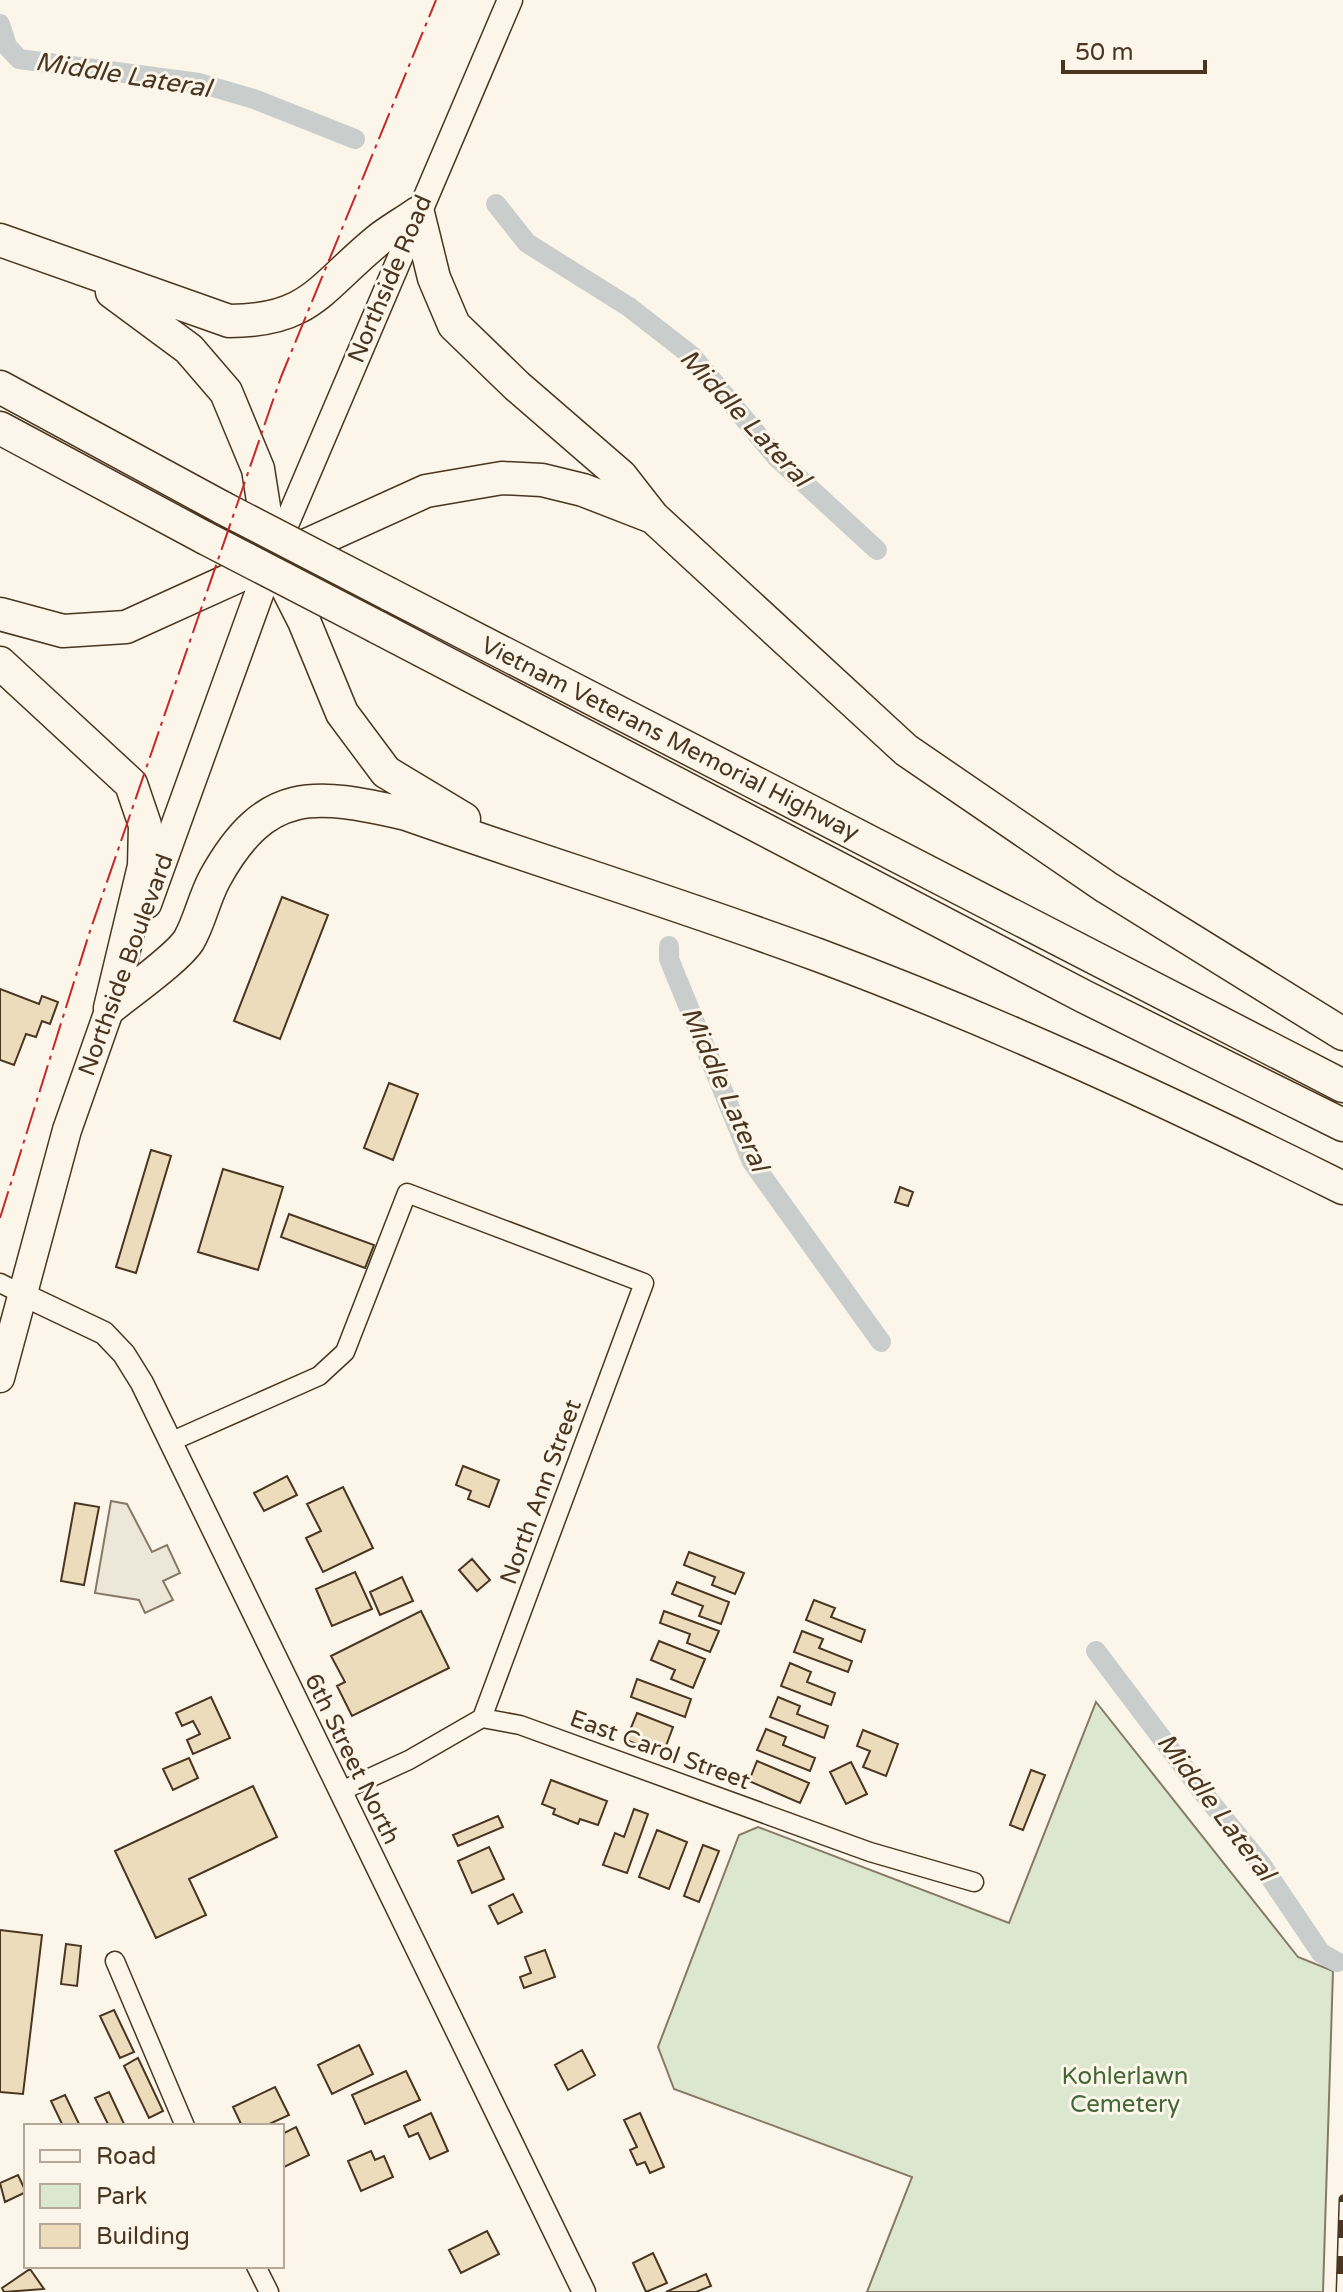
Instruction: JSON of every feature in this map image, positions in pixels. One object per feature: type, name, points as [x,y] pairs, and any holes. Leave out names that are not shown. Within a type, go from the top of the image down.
[{"type":"highway","points":[[0,240],[229,321],[263,321],[316,299],[379,239],[418,213],[434,278],[454,325],[517,386],[621,476],[653,517],[906,750],[1106,887],[1343,1034]]},
{"type":"highway","points":[[58,261],[123,299],[189,349],[226,392],[258,469],[272,558],[304,621],[342,713],[386,772],[444,809],[560,868]]},
{"type":"highway","name":"Vietnam Veterans Memorial Highway","points":[[0,387],[223,508],[1343,1086]]},
{"type":"highway","name":"Vietnam Veterans Memorial Highway","points":[[0,428],[1085,997],[1343,1125]]},
{"type":"highway","points":[[0,614],[63,631],[126,627],[215,589],[272,558],[426,491],[502,478],[542,480],[569,486],[653,517]]},
{"type":"highway","points":[[0,663],[131,784],[145,825],[144,866],[110,1008]]},
{"type":"highway","points":[[110,1008],[187,943],[214,880],[233,850],[262,816],[304,799],[345,800],[406,814],[818,955],[984,1022],[1187,1112],[1343,1188]]},
{"type":"main road","name":"Northside Road","points":[[272,558],[510,0]]},
{"type":"main road","name":"Northside Boulevard","points":[[0,1378],[12,1289],[272,558]]},
{"type":"street","name":"North Ann Street","points":[[170,1442],[319,1376],[345,1352],[407,1193],[644,1283],[482,1718]]},
{"type":"street","name":"6th Street North","points":[[12,1289],[104,1333],[124,1354],[170,1442],[584,2292]]},
{"type":"street","points":[[339,1792],[409,1760],[482,1718]]},
{"type":"street","name":"East Carol Street","points":[[482,1718],[520,1725],[870,1852],[974,1882]]},
{"type":"street","points":[[115,1961],[184,2124]]},
{"type":"street","points":[[257,2268],[269,2292]]},
{"type":"green space","name":"Kohlerlawn Cemetery","points":[[1096,1702],[1298,1957],[1333,1971],[1323,2292],[867,2292],[912,2177],[674,2089],[658,2047],[739,1835],[758,1827],[1009,1923]]},
{"type":"shaded area","points":[[111,1501],[127,1504],[152,1552],[167,1545],[180,1573],[163,1581],[173,1600],[145,1613],[139,1600],[95,1593]]},
{"type":"building","points":[[282,897],[328,915],[280,1039],[234,1021]]},
{"type":"building","points":[[0,989],[39,1004],[42,996],[58,1002],[50,1024],[42,1021],[36,1037],[26,1034],[14,1065],[0,1060]]},
{"type":"building","points":[[389,1083],[418,1094],[393,1160],[364,1148]]},
{"type":"building","points":[[151,1150],[171,1156],[136,1273],[116,1267]]},
{"type":"building","points":[[223,1169],[283,1187],[258,1270],[198,1252]]},
{"type":"building","points":[[900,1187],[913,1192],[908,1206],[895,1202]]},
{"type":"building","points":[[289,1214],[374,1245],[365,1268],[281,1237]]},
{"type":"building","points":[[463,1466],[499,1480],[489,1507],[468,1499],[471,1491],[456,1485]]},
{"type":"building","points":[[287,1476],[297,1495],[264,1511],[254,1493]]},
{"type":"building","points":[[343,1487],[373,1548],[323,1572],[306,1538],[321,1531],[307,1504]]},
{"type":"building","points":[[75,1503],[99,1507],[84,1585],[61,1581]]},
{"type":"building","points":[[689,1552],[744,1573],[735,1594],[712,1585],[715,1577],[684,1565]]},
{"type":"building","points":[[472,1559],[490,1580],[477,1591],[459,1570]]},
{"type":"building","points":[[355,1572],[372,1609],[332,1626],[316,1589]]},
{"type":"building","points":[[402,1577],[413,1601],[380,1615],[370,1592]]},
{"type":"building","points":[[677,1582],[729,1602],[721,1624],[699,1616],[703,1606],[672,1594]]},
{"type":"building","points":[[814,1600],[835,1608],[831,1617],[865,1630],[861,1642],[806,1620]]},
{"type":"building","points":[[421,1611],[449,1668],[352,1716],[337,1686],[345,1682],[331,1656]]},
{"type":"building","points":[[664,1611],[719,1631],[710,1652],[687,1643],[690,1634],[660,1623]]},
{"type":"building","points":[[802,1631],[823,1639],[819,1648],[852,1661],[848,1672],[794,1652]]},
{"type":"building","points":[[659,1641],[705,1659],[693,1688],[671,1679],[675,1670],[651,1660]]},
{"type":"building","points":[[790,1663],[811,1672],[807,1682],[835,1693],[831,1705],[781,1686]]},
{"type":"building","points":[[637,1679],[691,1699],[685,1717],[631,1697]]},
{"type":"building","points":[[211,1697],[230,1738],[193,1754],[187,1740],[200,1734],[193,1721],[182,1726],[176,1713]]},
{"type":"building","points":[[778,1697],[800,1706],[797,1714],[828,1726],[824,1738],[770,1717]]},
{"type":"building","points":[[637,1713],[673,1727],[663,1754],[626,1740]]},
{"type":"building","points":[[766,1729],[786,1737],[783,1745],[815,1758],[810,1771],[757,1750]]},
{"type":"building","points":[[863,1730],[898,1744],[886,1776],[863,1767],[870,1751],[857,1746]]},
{"type":"building","points":[[189,1758],[198,1778],[173,1790],[163,1769]]},
{"type":"building","points":[[757,1761],[809,1783],[800,1803],[749,1781]]},
{"type":"building","points":[[851,1762],[867,1794],[846,1804],[830,1772]]},
{"type":"building","points":[[1031,1770],[1045,1775],[1023,1830],[1010,1825]]},
{"type":"building","points":[[551,1780],[607,1801],[598,1825],[580,1819],[578,1824],[553,1814],[555,1809],[542,1804]]},
{"type":"building","points":[[253,1786],[277,1837],[189,1879],[206,1915],[156,1938],[115,1851]]},
{"type":"building","points":[[634,1809],[648,1814],[627,1873],[603,1865],[615,1833],[624,1837]]},
{"type":"building","points":[[498,1816],[503,1827],[458,1846],[453,1835]]},
{"type":"building","points":[[657,1830],[687,1842],[669,1889],[639,1877]]},
{"type":"building","points":[[703,1845],[719,1851],[699,1902],[684,1896]]},
{"type":"building","points":[[489,1847],[504,1879],[472,1893],[458,1861]]},
{"type":"building","points":[[513,1894],[522,1912],[498,1924],[489,1906]]},
{"type":"building","points":[[0,1930],[42,1935],[23,2094],[0,2092]]},
{"type":"building","points":[[66,1944],[81,1946],[77,1986],[61,1984]]},
{"type":"building","points":[[545,1950],[555,1977],[524,1988],[520,1977],[531,1973],[525,1957]]},
{"type":"building","points":[[114,2010],[134,2052],[120,2058],[100,2016]]},
{"type":"building","points":[[359,2045],[373,2074],[332,2094],[318,2065]]},
{"type":"building","points":[[582,2050],[595,2075],[568,2090],[555,2065]]},
{"type":"building","points":[[138,2058],[163,2111],[149,2118],[124,2066]]},
{"type":"building","points":[[406,2071],[420,2100],[365,2124],[352,2095]]},
{"type":"building","points":[[275,2087],[289,2115],[269,2124],[241,2124],[233,2107]]},
{"type":"building","points":[[109,2092],[124,2124],[108,2124],[95,2098]]},
{"type":"building","points":[[65,2095],[79,2124],[62,2124],[51,2101]]},
{"type":"building","points":[[431,2113],[448,2151],[430,2159],[418,2133],[409,2137],[404,2126]]},
{"type":"building","points":[[640,2113],[664,2167],[650,2173],[645,2162],[637,2165],[630,2150],[637,2147],[624,2120]]},
{"type":"building","points":[[296,2127],[309,2155],[284,2167],[284,2133]]},
{"type":"building","points":[[371,2151],[375,2160],[384,2156],[393,2177],[361,2191],[348,2161]]},
{"type":"building","points":[[18,2175],[24,2193],[5,2202],[0,2183]]},
{"type":"building","points":[[487,2231],[499,2254],[461,2273],[449,2250]]},
{"type":"building","points":[[653,2253],[667,2283],[646,2292],[633,2263]]},
{"type":"building","points":[[30,2269],[44,2289],[4,2292],[2,2288]]},
{"type":"building","points":[[706,2274],[711,2286],[696,2292],[666,2292]]},
{"type":"waterway","name":"Middle Lateral","points":[[0,24],[7,46],[19,59],[199,83],[254,99],[355,139]]},
{"type":"waterway","name":"Middle Lateral","points":[[496,204],[527,243],[629,307],[692,356],[777,458],[877,550]]},
{"type":"waterway","name":"Middle Lateral","points":[[669,946],[669,959],[752,1162],[881,1342]]},
{"type":"waterway","name":"Middle Lateral","points":[[1096,1651],[1261,1864],[1321,1953],[1337,1962]]},
{"type":"railway","points":[[1340,2292],[1343,2199]]},
{"type":"power","points":[[0,1218],[89,934],[281,377],[436,0]]}]
